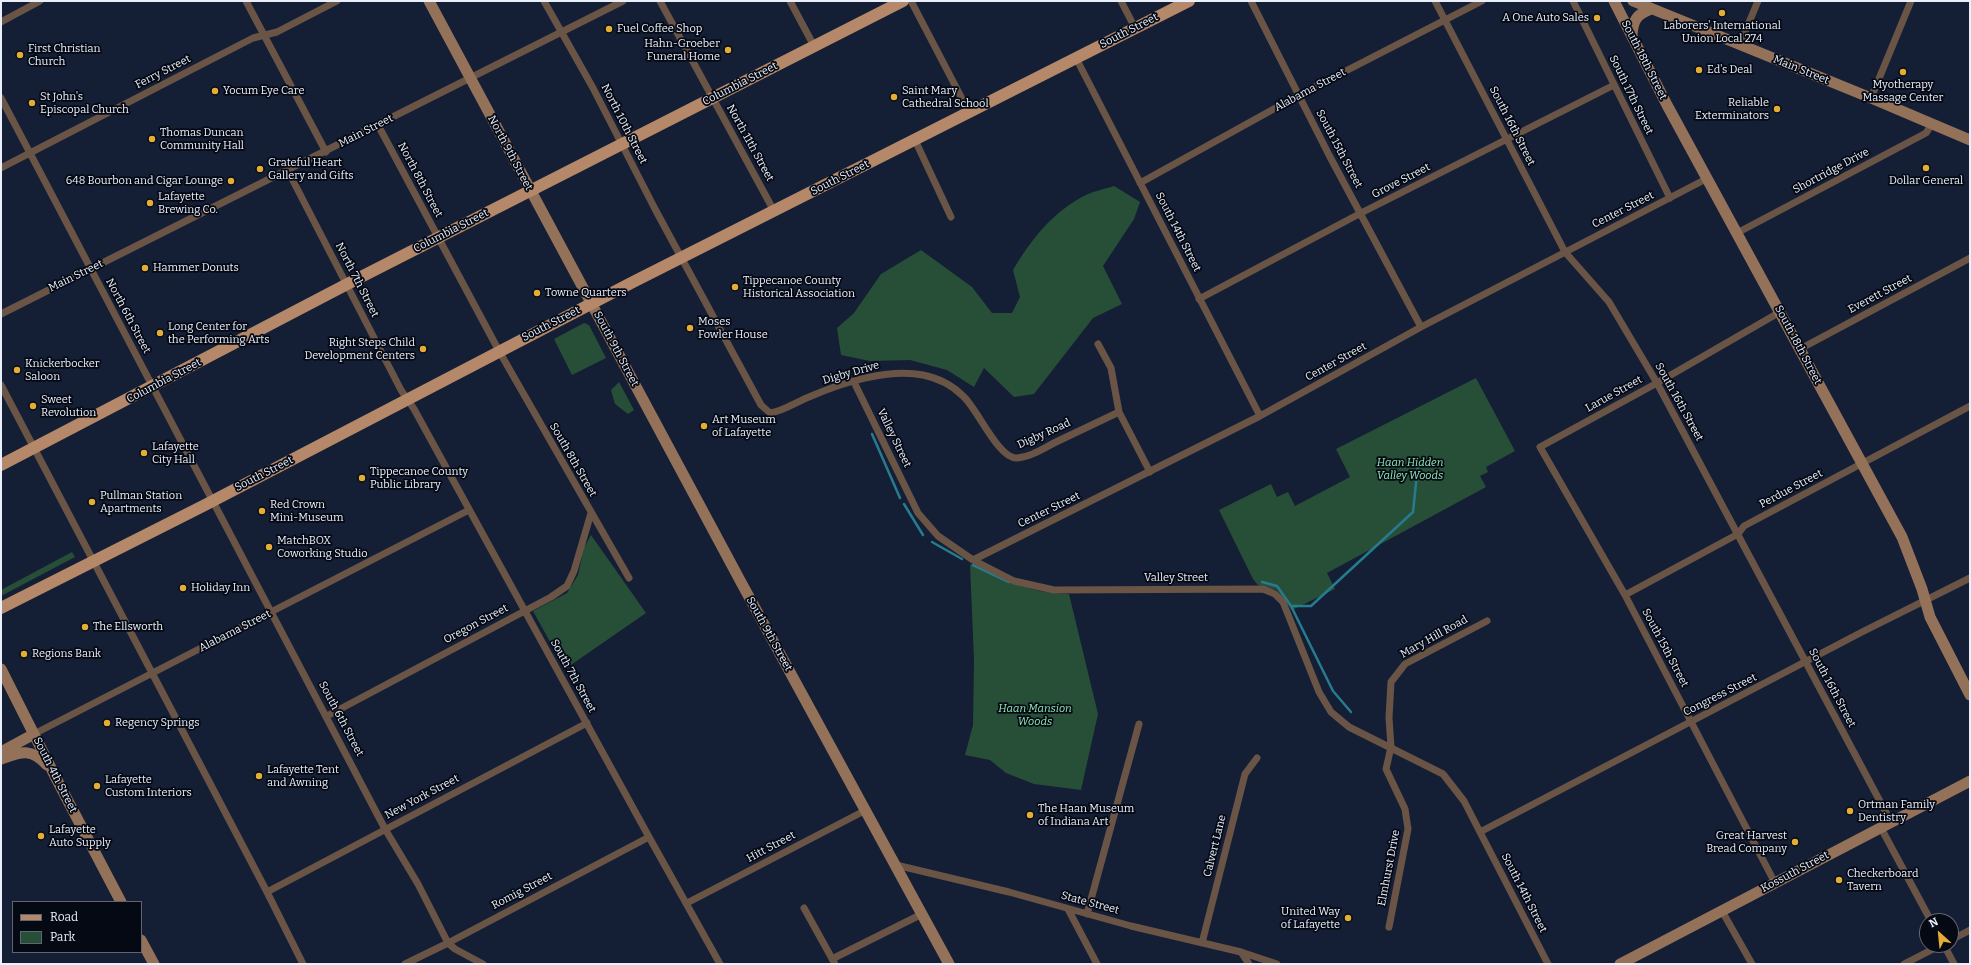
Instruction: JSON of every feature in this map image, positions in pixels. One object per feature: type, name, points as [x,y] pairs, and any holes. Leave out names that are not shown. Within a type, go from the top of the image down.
[{"type":"main road","name":"North 9th Street","points":[[429,1],[592,304]]},
{"type":"main road","name":"Columbia Street","points":[[1,465],[438,238],[903,1]]},
{"type":"main road","name":"South Street","points":[[1,608],[213,501],[499,351],[681,258],[1189,1]]},
{"type":"main road","name":"South 18th Street","points":[[1614,1],[1737,233],[1902,537],[1930,617],[1970,695]]},
{"type":"main road","name":"Main Street","points":[[1632,1],[1872,98],[1970,140]]},
{"type":"main road","points":[[1632,35],[1634,19],[1639,14],[1651,9]]},
{"type":"main road","name":"South 9th Street","points":[[592,304],[738,578],[949,964]]},
{"type":"main road","name":"South 4th Street","points":[[1,669],[51,770],[120,901]]},
{"type":"main road","name":"Alabama Street","points":[[1,752],[34,734]]},
{"type":"main road","points":[[1,759],[17,752],[24,752],[38,756],[51,770]]},
{"type":"main road","name":"Kossuth Street","points":[[1620,964],[1970,781]]},
{"type":"main road","points":[[142,942],[154,964]]},
{"type":"street","points":[[1,22],[40,1]]},
{"type":"street","points":[[246,1],[326,152]]},
{"type":"street","name":"Ferry Street","points":[[1,168],[253,38],[284,28],[337,1]]},
{"type":"street","name":"North 10th Street","points":[[544,1],[761,405],[770,413]]},
{"type":"street","name":"Main Street","points":[[1,314],[326,152],[623,1]]},
{"type":"street","name":"North 11th Street","points":[[660,1],[774,211]]},
{"type":"street","points":[[790,1],[814,46]]},
{"type":"street","points":[[911,1],[969,112]]},
{"type":"street","points":[[1121,1],[1135,28]]},
{"type":"street","name":"South 15th Street","points":[[1251,1],[1421,328]]},
{"type":"street","name":"South 16th Street","points":[[1435,1],[1565,252],[1609,302],[1657,383],[1806,662],[1927,913]]},
{"type":"street","name":"Alabama Street","points":[[1140,183],[1299,95],[1482,1]]},
{"type":"street","name":"South 17th Street","points":[[1573,1],[1670,198]]},
{"type":"street","points":[[1740,44],[1758,1]]},
{"type":"street","points":[[1872,98],[1911,1]]},
{"type":"street","name":"South 14th Street","points":[[1076,58],[1260,416]]},
{"type":"street","name":"Grove Street","points":[[1199,299],[1361,213],[1614,85]]},
{"type":"street","name":"North 6th Street","points":[[1,98],[213,501]]},
{"type":"street","name":"Shortridge Drive","points":[[1737,233],[1926,133],[1932,124]]},
{"type":"street","name":"North 8th Street","points":[[378,125],[499,351]]},
{"type":"street","points":[[915,140],[951,217]]},
{"type":"street","name":"North 7th Street","points":[[288,171],[407,399]]},
{"type":"street","name":"Center Street","points":[[973,560],[1260,416],[1421,328],[1708,178]]},
{"type":"street","name":"Everett Street","points":[[1800,349],[1970,258]]},
{"type":"street","name":"Larue Street","points":[[1540,447],[1657,383],[1780,312]]},
{"type":"street","points":[[1098,344],[1111,368],[1119,412],[1150,472]]},
{"type":"street","name":"South 8th Street","points":[[499,351],[629,578]]},
{"type":"street","name":"Digby Drive","points":[[770,413],[778,412],[809,397],[854,382],[896,374],[924,375],[942,381]]},
{"type":"street","name":"Digby Road","points":[[942,381],[963,396],[972,406],[1001,450],[1008,456],[1015,459],[1026,457],[1119,412]]},
{"type":"street","name":"Valley Street","points":[[854,382],[918,513],[938,536],[973,560],[1014,581],[1054,590],[1263,590],[1275,594],[1283,602],[1319,692],[1331,712],[1349,726],[1443,774],[1464,801],[1480,832]]},
{"type":"street","points":[[1,385],[153,673],[303,964]]},
{"type":"street","name":"South 7th Street","points":[[407,399],[720,964]]},
{"type":"street","name":"Perdue Street","points":[[1625,595],[1738,534],[1744,526],[1970,406]]},
{"type":"street","name":"South 15th Street","points":[[1540,447],[1625,595],[1776,883]]},
{"type":"street","name":"South 6th Street","points":[[213,501],[385,829],[418,884],[450,945]]},
{"type":"street","name":"Alabama Street","points":[[34,734],[469,510]]},
{"type":"street","name":"Oregon Street","points":[[327,716],[551,597],[567,586],[574,571],[591,513]]},
{"type":"street","name":"Congress Street","points":[[1480,832],[1970,578]]},
{"type":"street","name":"Mary Hill Road","points":[[1391,747],[1389,718],[1391,682],[1405,664],[1487,621]]},
{"type":"street","name":"New York Street","points":[[267,892],[587,724]]},
{"type":"street","points":[[1087,914],[1139,724]]},
{"type":"street","name":"Elmhurst Drive","points":[[1389,927],[1408,829],[1405,809],[1386,770],[1391,747]]},
{"type":"street","name":"Calvert Lane","points":[[1202,943],[1245,774],[1257,758]]},
{"type":"street","name":"Hitt Street","points":[[687,904],[866,810]]},
{"type":"street","name":"South 14th Street","points":[[1480,832],[1548,964]]},
{"type":"street","name":"Romig Street","points":[[405,964],[450,945],[649,837]]},
{"type":"street","name":"State Street","points":[[896,865],[1242,952],[1277,964]]},
{"type":"street","points":[[804,908],[833,962],[922,914]]},
{"type":"street","points":[[1068,909],[1097,964]]},
{"type":"street","points":[[1722,911],[1752,964]]},
{"type":"street","points":[[1959,936],[1970,930]]},
{"type":"street","points":[[450,945],[483,964]]},
{"type":"street","points":[[1242,952],[1249,964]]},
{"type":"street","points":[[1904,964],[1925,953]]},
{"type":"street","points":[[1948,953],[1954,964]]},
{"type":"green space","points":[[1114,186],[1140,202],[1134,219],[1103,266],[1122,304],[1093,318],[1034,394],[1014,397],[984,368],[974,387],[947,370],[910,360],[870,361],[841,355],[837,328],[854,313],[881,274],[921,250],[972,287],[992,313],[1012,313],[1020,297],[1013,270],[1035,238],[1051,220],[1071,204],[1089,194]]},
{"type":"green space","points":[[584,323],[589,325],[606,358],[572,375],[554,339]]},
{"type":"green space","name":"Haan Hidden Valley Woods","points":[[1476,378],[1515,451],[1486,467],[1488,472],[1480,476],[1486,487],[1327,573],[1335,589],[1292,610],[1277,590],[1258,585],[1253,579],[1219,510],[1271,484],[1277,497],[1288,492],[1295,506],[1350,477],[1336,449]]},
{"type":"green space","points":[[619,382],[634,410],[628,414],[615,404],[611,390]]},
{"type":"green space","points":[[591,535],[646,613],[565,669],[533,611],[567,593],[578,575],[584,548]]},
{"type":"green space","points":[[72,552],[75,557],[1,596],[1,590]]},
{"type":"green space","name":"Haan Mansion Woods","points":[[970,564],[1018,585],[1042,591],[1069,594],[1098,714],[1081,790],[1034,784],[1006,773],[990,760],[965,755],[973,725],[974,660]]},
{"type":"waterway","points":[[872,434],[900,498]]},
{"type":"waterway","points":[[1262,582],[1277,586],[1291,606],[1311,606],[1413,512],[1418,464]]},
{"type":"waterway","points":[[904,504],[923,535]]},
{"type":"waterway","points":[[932,542],[962,559]]},
{"type":"waterway","points":[[973,565],[1009,582]]},
{"type":"waterway","points":[[1291,606],[1333,691],[1351,712]]},
{"type":"place","name":"Laborers' International Union Local 274","points":[[1722,13]]},
{"type":"place","name":"A One Auto Sales","points":[[1597,18]]},
{"type":"place","name":"Fuel Coffee Shop","points":[[609,29]]},
{"type":"place","name":"Hahn-Groeber Funeral Home","points":[[728,50]]},
{"type":"place","name":"First Christian Church","points":[[20,55]]},
{"type":"place","name":"Ed's Deal","points":[[1699,70]]},
{"type":"place","name":"Myotherapy Massage Center","points":[[1903,72]]},
{"type":"place","name":"Yocum Eye Care","points":[[215,91]]},
{"type":"place","name":"Saint Mary Cathedral School","points":[[894,97]]},
{"type":"place","name":"St John's Episcopal Church","points":[[32,103]]},
{"type":"place","name":"Reliable Exterminators","points":[[1777,109]]},
{"type":"place","name":"Thomas Duncan Community Hall","points":[[152,139]]},
{"type":"place","name":"Dollar General","points":[[1926,168]]},
{"type":"place","name":"Grateful Heart Gallery and Gifts","points":[[260,169]]},
{"type":"place","name":"648 Bourbon and Cigar Lounge","points":[[231,181]]},
{"type":"place","name":"Lafayette Brewing Co.","points":[[150,203]]},
{"type":"place","name":"Hammer Donuts","points":[[145,268]]},
{"type":"place","name":"Tippecanoe County Historical Association","points":[[735,287]]},
{"type":"place","name":"Towne Quarters","points":[[537,293]]},
{"type":"place","name":"Moses Fowler House","points":[[690,328]]},
{"type":"place","name":"Long Center for the Performing Arts","points":[[160,333]]},
{"type":"place","name":"Right Steps Child Development Centers","points":[[423,349]]},
{"type":"place","name":"Knickerbocker Saloon","points":[[17,370]]},
{"type":"place","name":"Sweet Revolution","points":[[33,406]]},
{"type":"place","name":"Art Museum of Lafayette","points":[[704,426]]},
{"type":"place","name":"Lafayette City Hall","points":[[144,453]]},
{"type":"place","name":"Tippecanoe County Public Library","points":[[362,478]]},
{"type":"place","name":"Pullman Station Apartments","points":[[92,502]]},
{"type":"place","name":"Red Crown Mini-Museum","points":[[262,511]]},
{"type":"place","name":"MatchBOX Coworking Studio","points":[[269,547]]},
{"type":"place","name":"Holiday Inn","points":[[183,588]]},
{"type":"place","name":"The Ellsworth","points":[[85,627]]},
{"type":"place","name":"Regions Bank","points":[[24,654]]},
{"type":"place","name":"Regency Springs","points":[[107,723]]},
{"type":"place","name":"Lafayette Tent and Awning","points":[[259,776]]},
{"type":"place","name":"Lafayette Custom Interiors","points":[[97,786]]},
{"type":"place","name":"Ortman Family Dentistry","points":[[1850,811]]},
{"type":"place","name":"The Haan Museum of Indiana Art","points":[[1030,815]]},
{"type":"place","name":"Lafayette Auto Supply","points":[[41,836]]},
{"type":"place","name":"Great Harvest Bread Company","points":[[1795,842]]},
{"type":"place","name":"Checkerboard Tavern","points":[[1839,880]]},
{"type":"place","name":"United Way of Lafayette","points":[[1348,918]]}]
